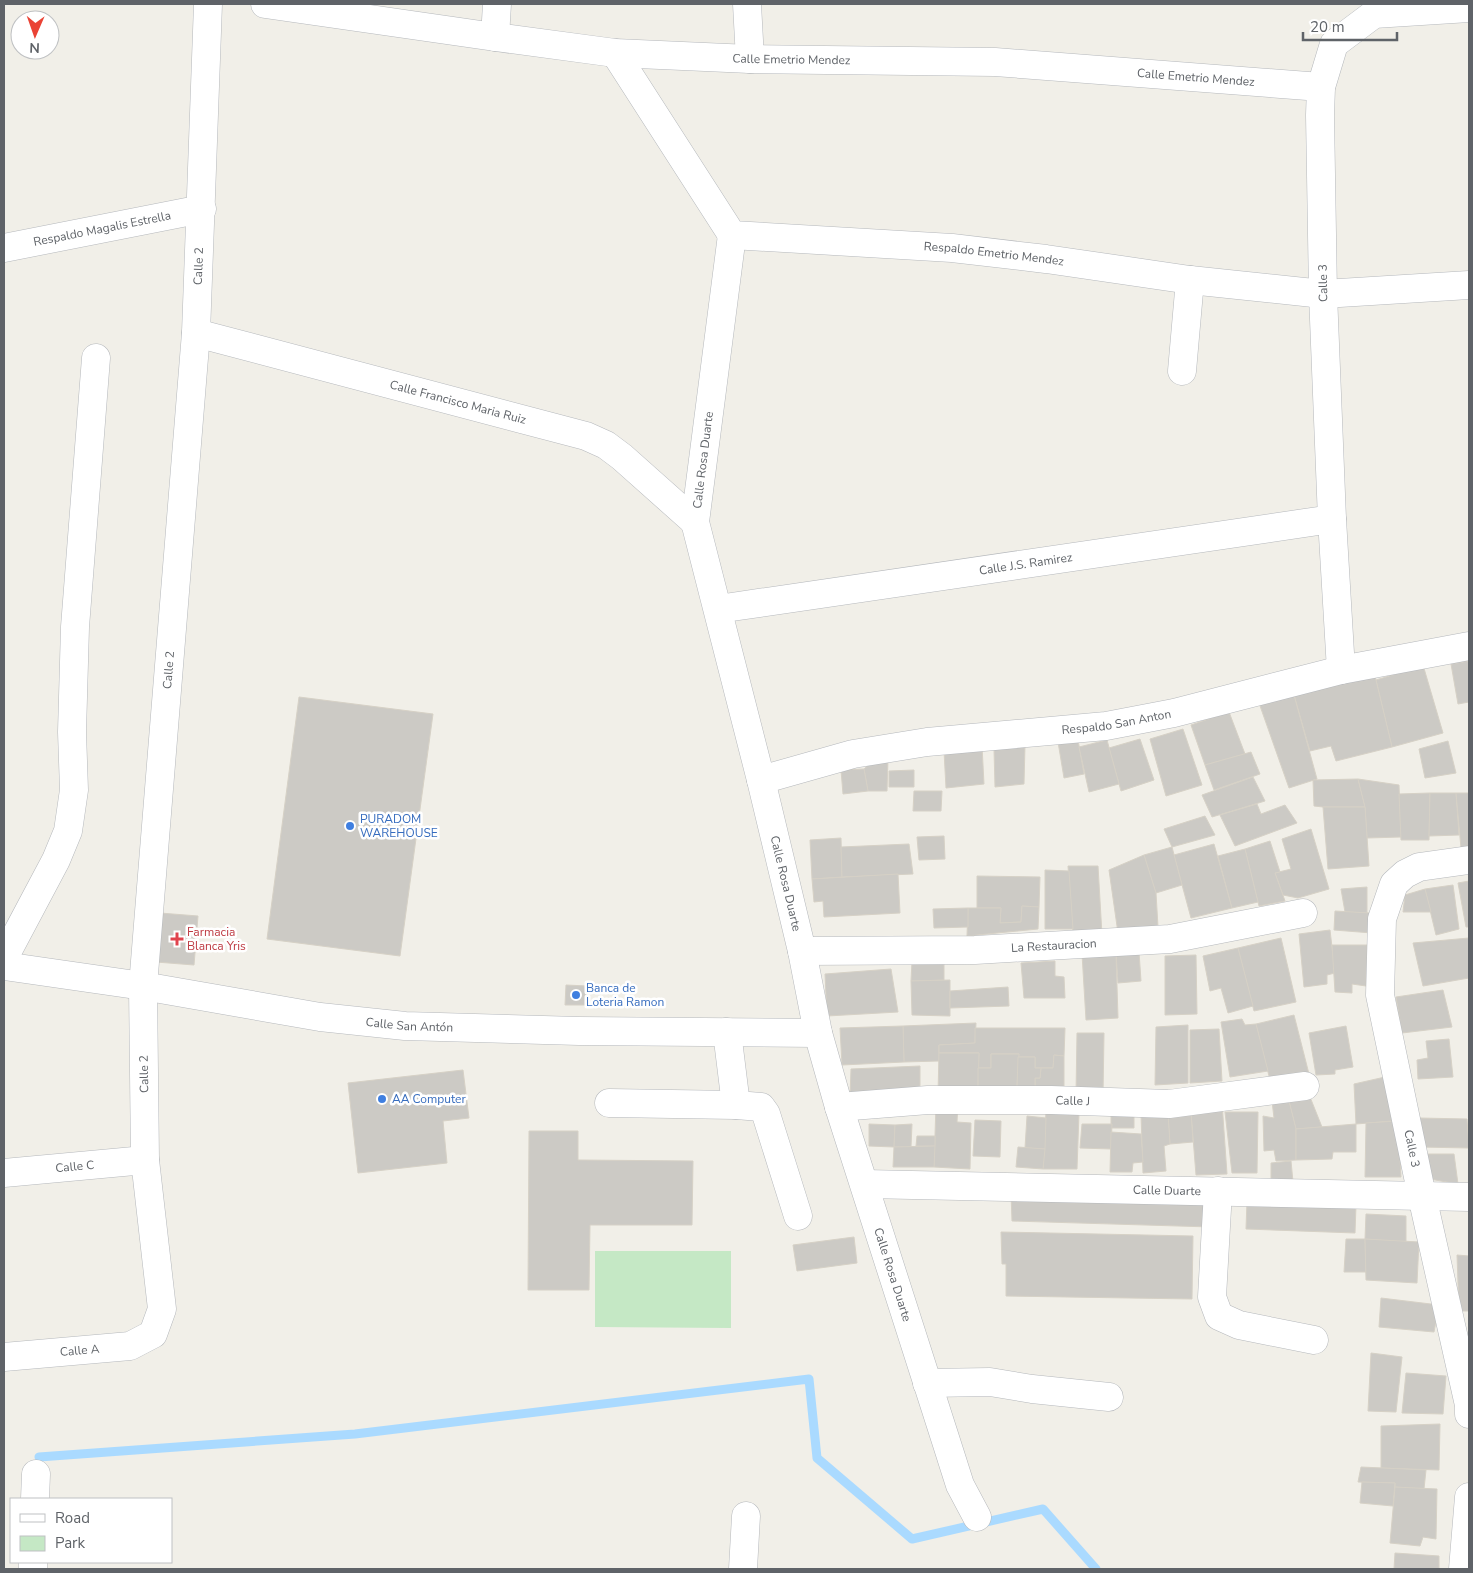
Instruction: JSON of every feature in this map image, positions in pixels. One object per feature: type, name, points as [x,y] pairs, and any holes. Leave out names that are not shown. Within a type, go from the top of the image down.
[{"type":"street","name":"Calle 2","points":[[153,1334],[162,1308],[145,1160],[143,986],[196,333],[208,4]]},
{"type":"street","name":"Calle Emetrio Mendez","points":[[265,4],[615,53],[750,59],[995,62],[1321,87]]},
{"type":"street","points":[[495,37],[498,4]]},
{"type":"street","points":[[748,4],[750,59]]},
{"type":"street","name":"Calle 3","points":[[1341,670],[1332,519],[1323,294],[1321,87],[1334,44],[1374,14],[1469,8]]},
{"type":"street","points":[[615,53],[732,235]]},
{"type":"street","name":"Respaldo Magalis Estrella","points":[[4,248],[202,209]]},
{"type":"street","name":"Respaldo Emetrio Mendez","points":[[732,235],[952,248],[1046,259],[1190,280],[1323,294],[1469,285]]},
{"type":"street","name":"Calle Rosa Duarte","points":[[732,235],[695,522],[761,780],[802,951],[818,1033],[960,1485],[976,1517]]},
{"type":"street","points":[[1182,371],[1190,280]]},
{"type":"street","name":"Calle Francisco Maria Ruiz","points":[[196,333],[586,436],[606,445],[622,457],[695,522]]},
{"type":"street","points":[[4,958],[56,860],[68,831],[74,790],[72,732],[76,627],[96,358]]},
{"type":"street","name":"Calle J.S. Ramirez","points":[[718,609],[1332,519]]},
{"type":"street","name":"Respaldo San Anton","points":[[761,780],[853,754],[927,742],[1106,726],[1174,713],[1341,670],[1469,646]]},
{"type":"street","name":"Calle 3","points":[[1469,860],[1419,867],[1405,874],[1394,884],[1382,919],[1380,995],[1422,1196],[1469,1405],[1469,1414]]},
{"type":"street","name":"La Restauracion","points":[[802,951],[975,950],[1170,938],[1303,913]]},
{"type":"street","name":"Calle San Antón","points":[[4,966],[143,986],[320,1017],[405,1026],[579,1031],[818,1033]]},
{"type":"street","points":[[727,1032],[736,1105]]},
{"type":"street","name":"Calle J","points":[[840,1107],[928,1100],[1051,1100],[1169,1104],[1305,1086]]},
{"type":"street","points":[[609,1104],[736,1105],[760,1107],[766,1114],[798,1216]]},
{"type":"street","name":"Calle C","points":[[4,1173],[145,1160]]},
{"type":"street","name":"Calle Duarte","points":[[865,1184],[1469,1197]]},
{"type":"street","points":[[1218,1191],[1212,1297],[1219,1316],[1239,1326],[1314,1340]]},
{"type":"street","name":"Calle A","points":[[4,1357],[130,1346],[153,1334]]},
{"type":"street","points":[[928,1383],[990,1382],[1032,1389],[1110,1397]]},
{"type":"street","points":[[1464,1569],[1469,1497]]},
{"type":"street","points":[[743,1569],[746,1516]]},
{"type":"green space","points":[[595,1251],[731,1251],[731,1328],[595,1327]]},
{"type":"building","points":[[1469,661],[1469,702],[1458,704],[1451,664]]},
{"type":"building","points":[[1423,665],[1443,733],[1392,747],[1376,680],[1396,674],[1396,668]]},
{"type":"building","points":[[1375,676],[1392,747],[1336,761],[1331,746],[1310,751],[1294,695]]},
{"type":"building","points":[[1294,695],[1317,779],[1289,788],[1259,703]]},
{"type":"building","name":"PURADOM WAREHOUSE","points":[[299,697],[433,714],[400,956],[267,939]]},
{"type":"building","points":[[1229,712],[1245,754],[1205,765],[1191,725]]},
{"type":"building","points":[[1183,729],[1202,785],[1166,796],[1150,739]]},
{"type":"building","points":[[1140,739],[1154,780],[1121,791],[1109,748]]},
{"type":"building","points":[[1078,740],[1084,774],[1064,778],[1058,742]]},
{"type":"building","points":[[1107,740],[1119,784],[1089,792],[1079,747]]},
{"type":"building","points":[[1448,741],[1456,773],[1425,778],[1419,749]]},
{"type":"building","points":[[1025,745],[1024,784],[995,787],[994,749]]},
{"type":"building","points":[[982,746],[984,784],[946,788],[944,751]]},
{"type":"building","points":[[1251,752],[1260,774],[1214,790],[1205,765]]},
{"type":"building","points":[[888,759],[887,791],[868,791],[864,769],[873,761]]},
{"type":"building","points":[[864,769],[868,791],[843,794],[841,770]]},
{"type":"building","points":[[914,770],[914,787],[889,787],[889,771]]},
{"type":"building","points":[[1253,777],[1265,801],[1212,817],[1202,795]]},
{"type":"building","points":[[1358,779],[1365,807],[1314,806],[1313,780]]},
{"type":"building","points":[[1358,779],[1399,785],[1401,837],[1367,838],[1365,807]]},
{"type":"building","points":[[914,791],[942,791],[941,811],[913,811]]},
{"type":"building","points":[[1430,793],[1429,840],[1401,840],[1399,794]]},
{"type":"building","points":[[1430,793],[1456,793],[1459,835],[1429,836]]},
{"type":"building","points":[[1456,793],[1469,793],[1469,847],[1461,848]]},
{"type":"building","points":[[1257,804],[1261,814],[1285,805],[1297,823],[1235,846],[1220,815]]},
{"type":"building","points":[[1323,807],[1365,807],[1369,866],[1328,869]]},
{"type":"building","points":[[1205,816],[1215,835],[1172,847],[1164,829]]},
{"type":"building","points":[[1311,829],[1329,889],[1298,898],[1283,895],[1275,873],[1291,869],[1282,839]]},
{"type":"building","points":[[944,836],[945,859],[919,860],[917,837]]},
{"type":"building","points":[[841,838],[842,877],[812,879],[810,840]]},
{"type":"building","points":[[1270,841],[1280,872],[1275,873],[1285,901],[1259,906],[1245,849]]},
{"type":"building","points":[[909,844],[913,874],[842,877],[841,847]]},
{"type":"building","points":[[1214,844],[1232,908],[1191,918],[1174,855]]},
{"type":"building","points":[[1172,847],[1182,885],[1156,893],[1144,855]]},
{"type":"building","points":[[1245,849],[1258,902],[1232,908],[1218,856]]},
{"type":"building","points":[[1144,855],[1156,893],[1158,927],[1118,933],[1109,870]]},
{"type":"building","points":[[1068,866],[1098,866],[1102,935],[1073,935]]},
{"type":"building","points":[[1045,870],[1069,871],[1073,929],[1045,929]]},
{"type":"building","points":[[898,874],[900,913],[824,917],[823,901],[814,902],[812,879]]},
{"type":"building","points":[[977,876],[1040,877],[1039,907],[1022,906],[1021,922],[1000,923],[1001,908],[977,908]]},
{"type":"building","points":[[1469,881],[1469,927],[1466,927],[1458,883]]},
{"type":"building","points":[[1453,885],[1459,929],[1436,935],[1425,889]]},
{"type":"building","points":[[1367,887],[1367,913],[1345,912],[1341,889]]},
{"type":"building","points":[[1425,889],[1431,912],[1403,912],[1405,895]]},
{"type":"building","points":[[1022,906],[1039,907],[1038,929],[967,936],[968,908],[1001,908],[1000,923],[1021,922]]},
{"type":"building","points":[[968,908],[968,927],[934,928],[933,909]]},
{"type":"building","points":[[1335,911],[1370,913],[1372,933],[1334,930]]},
{"type":"building","name":"Farmacia Blanca Yris","points":[[160,913],[198,916],[194,965],[156,962]]},
{"type":"building","points":[[1330,930],[1335,973],[1327,975],[1327,984],[1304,987],[1299,934]]},
{"type":"building","points":[[1281,938],[1296,1002],[1254,1011],[1238,948]]},
{"type":"building","points":[[1469,938],[1469,978],[1423,986],[1413,943]]},
{"type":"building","points":[[1332,945],[1367,945],[1366,986],[1352,984],[1352,993],[1335,992]]},
{"type":"building","points":[[1238,948],[1253,1006],[1228,1013],[1221,988],[1210,991],[1203,956]]},
{"type":"building","points":[[1139,952],[1141,981],[1118,983],[1116,953]]},
{"type":"building","points":[[1116,953],[1118,1018],[1086,1020],[1082,954]]},
{"type":"building","points":[[1196,955],[1197,1014],[1165,1015],[1165,956]]},
{"type":"building","points":[[912,961],[944,961],[944,980],[911,981]]},
{"type":"building","points":[[1055,961],[1055,976],[1064,977],[1065,998],[1024,998],[1021,963]]},
{"type":"building","points":[[891,969],[898,1012],[827,1016],[825,974]]},
{"type":"building","points":[[950,980],[950,1016],[912,1015],[911,981]]},
{"type":"building","name":"Banca de Loteria Ramon","points":[[566,985],[587,986],[587,1005],[565,1005]]},
{"type":"building","points":[[1008,987],[1009,1006],[950,1008],[950,991]]},
{"type":"building","points":[[1443,990],[1452,1027],[1402,1033],[1396,997]]},
{"type":"building","points":[[1294,1015],[1309,1074],[1271,1084],[1256,1024]]},
{"type":"building","points":[[1242,1019],[1245,1025],[1256,1024],[1268,1071],[1230,1077],[1221,1022]]},
{"type":"building","points":[[976,1023],[975,1043],[939,1045],[939,1061],[904,1062],[903,1026]]},
{"type":"building","points":[[1188,1025],[1188,1083],[1155,1085],[1156,1027]]},
{"type":"building","points":[[903,1026],[904,1062],[842,1065],[840,1028]]},
{"type":"building","points":[[1346,1026],[1353,1067],[1335,1070],[1335,1074],[1316,1075],[1309,1033]]},
{"type":"building","points":[[975,1028],[1065,1028],[1064,1056],[1054,1055],[1053,1068],[1035,1068],[1035,1057],[1018,1057],[1019,1054],[991,1054],[991,1068],[978,1068],[979,1053],[939,1053],[939,1045],[975,1043]]},
{"type":"building","points":[[1219,1029],[1222,1081],[1190,1083],[1190,1030]]},
{"type":"building","points":[[1077,1033],[1104,1033],[1103,1095],[1076,1094]]},
{"type":"building","points":[[1449,1039],[1453,1077],[1418,1079],[1417,1060],[1428,1058],[1426,1041]]},
{"type":"building","points":[[939,1053],[979,1053],[978,1095],[938,1094]]},
{"type":"building","points":[[991,1054],[1019,1054],[1017,1088],[978,1093],[978,1068],[991,1068]]},
{"type":"building","points":[[1054,1055],[1064,1056],[1064,1091],[1035,1091],[1035,1078],[1040,1078],[1041,1068],[1053,1068]]},
{"type":"building","points":[[1018,1057],[1035,1057],[1035,1068],[1041,1068],[1040,1078],[1035,1078],[1035,1087],[1017,1088]]},
{"type":"building","points":[[920,1066],[920,1094],[850,1096],[851,1069]]},
{"type":"building","points":[[463,1070],[469,1118],[443,1121],[447,1163],[358,1173],[348,1083]]},
{"type":"building","points":[[1385,1077],[1392,1121],[1356,1124],[1354,1084]]},
{"type":"building","points":[[1310,1097],[1322,1127],[1296,1129],[1289,1101]]},
{"type":"building","points":[[1272,1101],[1289,1101],[1296,1129],[1296,1160],[1276,1161],[1274,1150],[1264,1151],[1263,1116],[1274,1118]]},
{"type":"building","points":[[1222,1103],[1227,1174],[1196,1175],[1191,1112]]},
{"type":"building","points":[[936,1104],[958,1104],[957,1122],[971,1123],[970,1169],[934,1167]]},
{"type":"building","points":[[1046,1111],[1079,1113],[1077,1169],[1043,1169]]},
{"type":"building","points":[[1134,1112],[1134,1128],[1111,1128],[1111,1113]]},
{"type":"building","points":[[1191,1112],[1193,1142],[1170,1144],[1168,1114]]},
{"type":"building","points":[[1225,1112],[1258,1112],[1257,1173],[1232,1173]]},
{"type":"building","points":[[1141,1114],[1168,1114],[1170,1144],[1164,1146],[1166,1171],[1143,1173]]},
{"type":"building","points":[[1027,1116],[1046,1118],[1045,1149],[1025,1148]]},
{"type":"building","points":[[1419,1118],[1467,1119],[1469,1148],[1420,1147]]},
{"type":"building","points":[[975,1120],[1001,1121],[1000,1157],[973,1156]]},
{"type":"building","points":[[1398,1121],[1401,1177],[1365,1177],[1366,1123]]},
{"type":"building","points":[[869,1124],[895,1125],[894,1147],[869,1146]]},
{"type":"building","points":[[912,1124],[911,1147],[894,1147],[895,1125]]},
{"type":"building","points":[[1082,1124],[1112,1124],[1111,1149],[1080,1148]]},
{"type":"building","points":[[1356,1124],[1356,1152],[1333,1152],[1332,1159],[1296,1160],[1296,1129]]},
{"type":"building","points":[[529,1131],[578,1131],[578,1160],[693,1161],[692,1225],[590,1225],[589,1290],[528,1290]]},
{"type":"building","points":[[1111,1132],[1141,1134],[1143,1162],[1133,1163],[1132,1172],[1110,1172]]},
{"type":"building","points":[[917,1136],[935,1136],[935,1146],[916,1146]]},
{"type":"building","points":[[935,1146],[934,1167],[893,1167],[894,1147]]},
{"type":"building","points":[[1018,1147],[1045,1149],[1043,1169],[1016,1167]]},
{"type":"building","points":[[1422,1154],[1454,1154],[1458,1184],[1424,1178]]},
{"type":"building","points":[[1291,1161],[1293,1182],[1271,1180],[1271,1163]]},
{"type":"building","points":[[1011,1193],[1211,1198],[1211,1227],[1012,1221]]},
{"type":"building","points":[[1247,1201],[1356,1205],[1355,1233],[1246,1229]]},
{"type":"building","points":[[1366,1214],[1406,1216],[1406,1242],[1365,1239]]},
{"type":"building","points":[[1001,1232],[1193,1236],[1192,1299],[1006,1296],[1006,1264],[1002,1264]]},
{"type":"building","points":[[854,1237],[857,1263],[797,1271],[793,1245]]},
{"type":"building","points":[[1346,1239],[1365,1239],[1366,1272],[1344,1272]]},
{"type":"building","points":[[1365,1239],[1419,1242],[1417,1283],[1366,1280]]},
{"type":"building","points":[[1457,1255],[1469,1256],[1469,1311],[1459,1311]]},
{"type":"building","points":[[1381,1298],[1439,1305],[1434,1332],[1379,1327]]},
{"type":"building","points":[[1371,1353],[1402,1357],[1396,1412],[1368,1411]]},
{"type":"building","points":[[1406,1373],[1446,1376],[1443,1414],[1402,1413]]},
{"type":"building","points":[[1440,1424],[1439,1470],[1381,1468],[1381,1426]]},
{"type":"building","points":[[1361,1467],[1426,1470],[1424,1489],[1395,1487],[1395,1483],[1358,1482]]},
{"type":"building","points":[[1362,1482],[1395,1483],[1393,1506],[1360,1503]]},
{"type":"building","points":[[1395,1487],[1437,1489],[1436,1539],[1423,1537],[1420,1546],[1390,1543]]},
{"type":"building","points":[[1395,1553],[1439,1556],[1439,1569],[1394,1569]]},
{"type":"waterway","points":[[39,1457],[355,1434],[809,1379],[817,1458],[912,1539],[1043,1509],[1096,1569]]},
{"type":"place","name":"PURADOM WAREHOUSE","points":[[350,826]]},
{"type":"place","name":"Farmacia Blanca Yris","points":[[177,939]]},
{"type":"place","name":"Banca de Loteria Ramon","points":[[576,995]]},
{"type":"place","name":"AA Computer","points":[[382,1099]]}]
